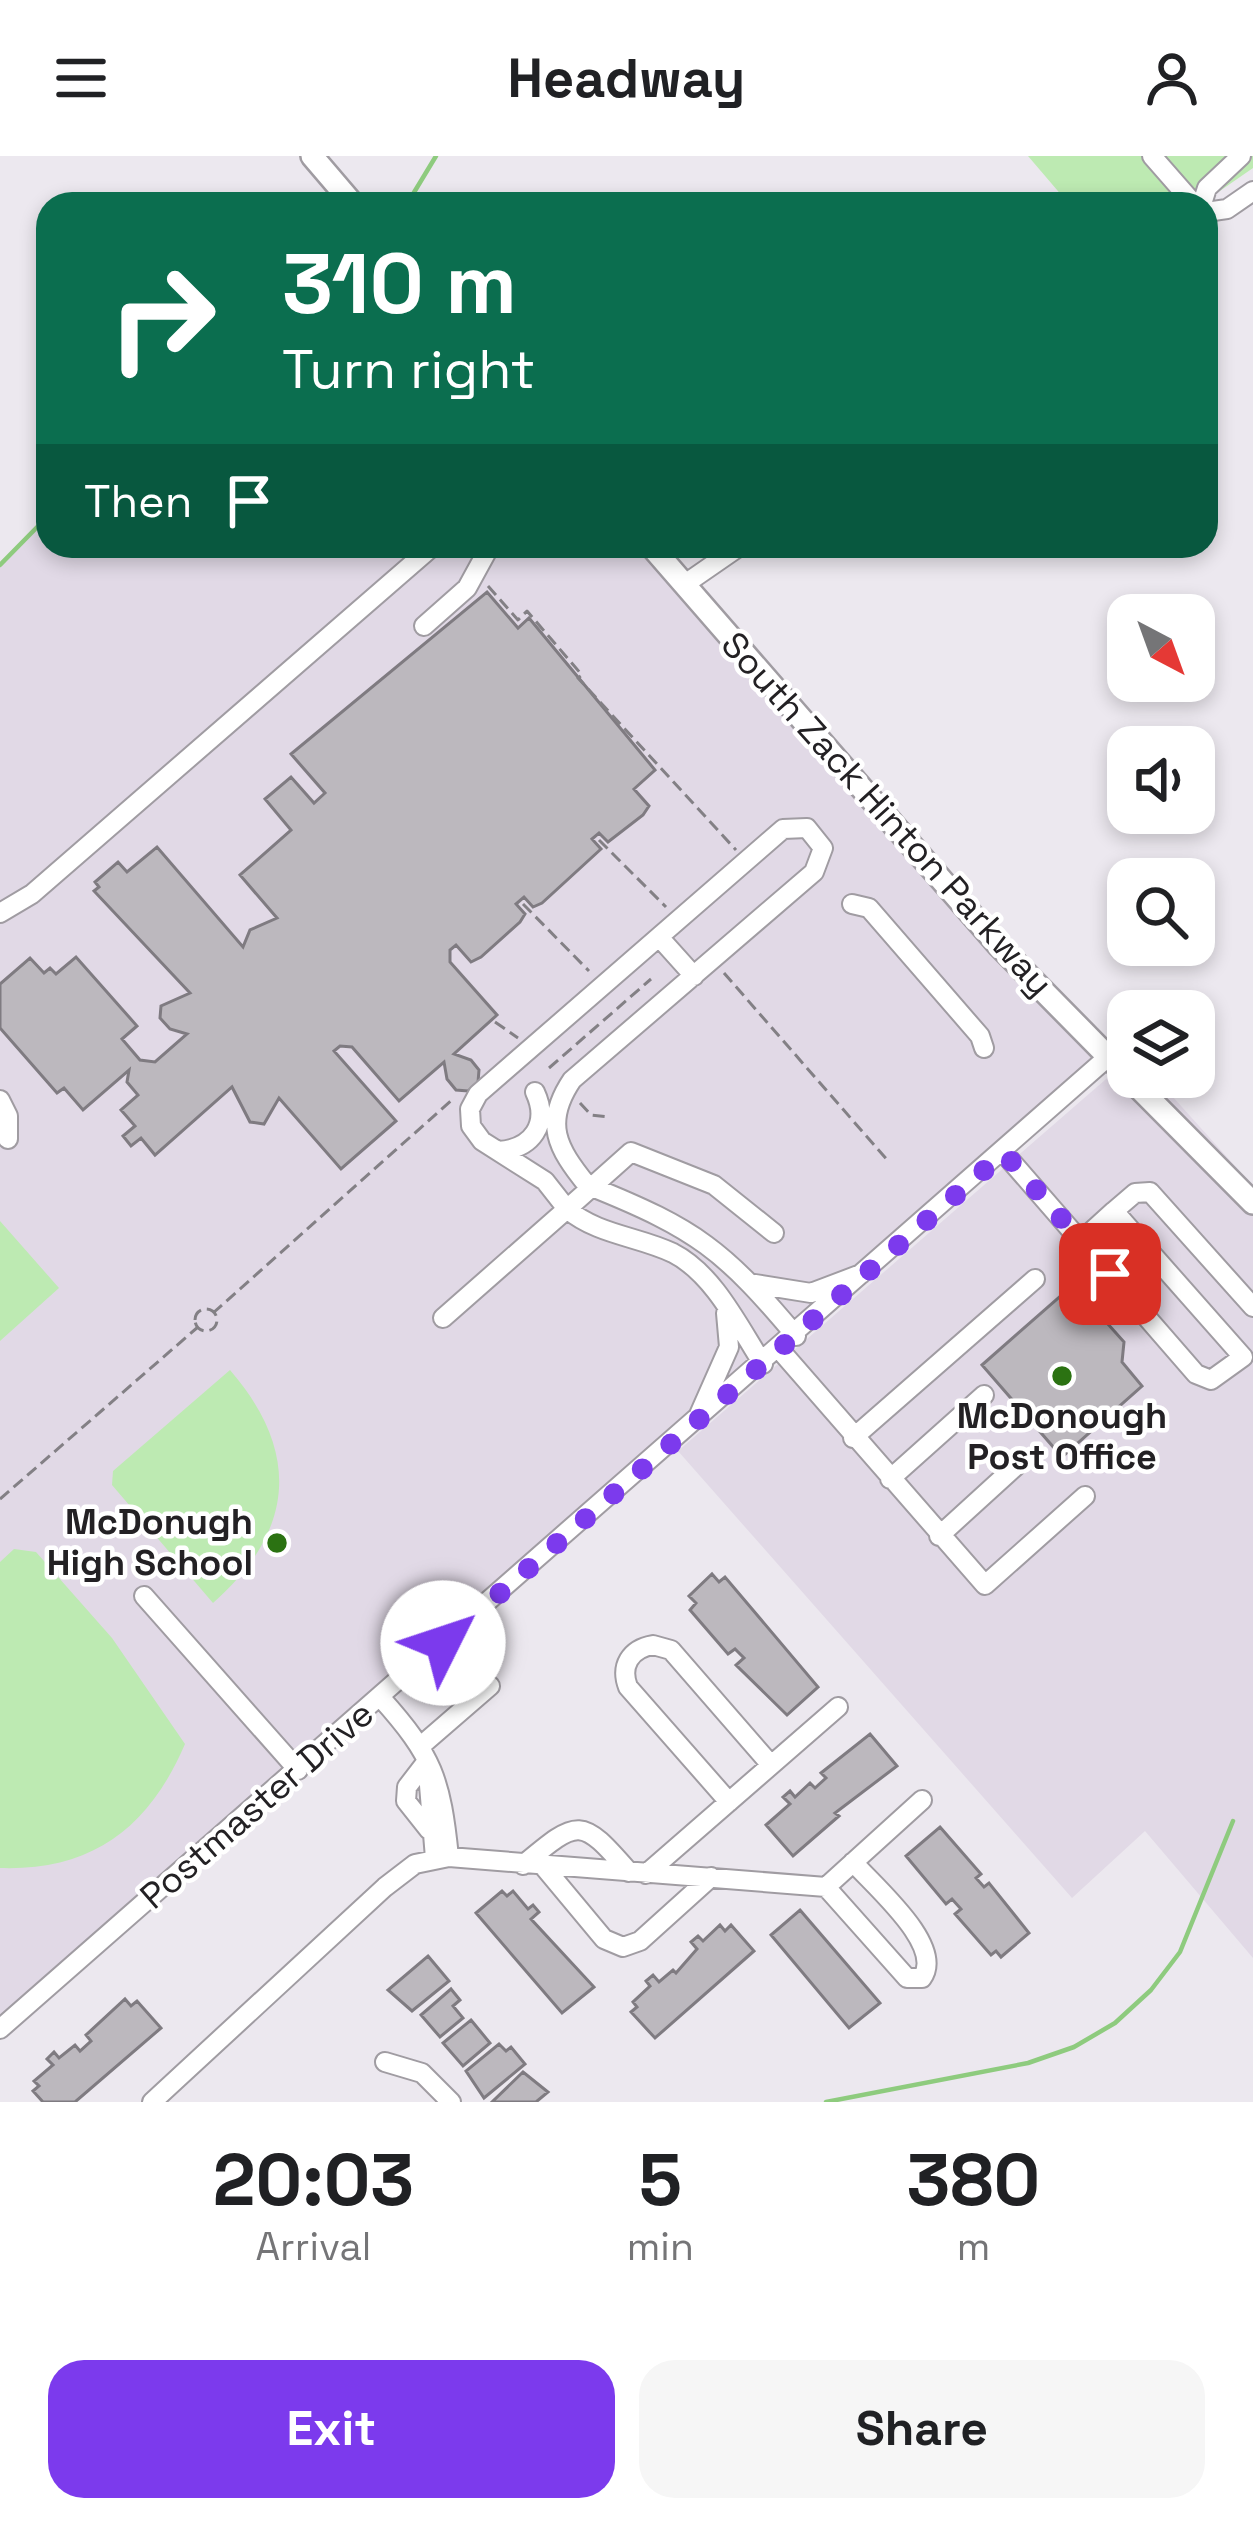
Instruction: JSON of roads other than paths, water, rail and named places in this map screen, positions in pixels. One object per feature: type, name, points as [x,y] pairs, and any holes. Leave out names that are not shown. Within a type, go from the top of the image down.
[{"type":"main road","points":[[312,156],[343,192]]},
{"type":"main road","name":"South Zack Hinton Parkway","points":[[662,558],[998,946],[1107,1056]]},
{"type":"main road","name":"South Zack Hinton Parkway","points":[[1149,1098],[1253,1203]]},
{"type":"street","points":[[1152,156],[1187,192]]},
{"type":"street","points":[[1206,192],[1241,156]]},
{"type":"street","points":[[1218,208],[1227,209],[1253,191]]},
{"type":"street","points":[[0,913],[32,893],[419,558]]},
{"type":"street","points":[[424,626],[477,574],[485,558]]},
{"type":"street","points":[[685,584],[723,558]]},
{"type":"street","points":[[498,1151],[519,1148],[555,1113],[572,1080],[814,872],[823,848],[807,828],[783,829],[492,1083],[470,1109],[471,1126],[498,1151],[544,1181],[583,1222],[674,1254],[698,1272],[764,1364]]},
{"type":"street","points":[[852,904],[869,908],[965,1018],[985,1048]]},
{"type":"street","points":[[659,937],[694,976]]},
{"type":"street","name":"Postmaster Drive","points":[[0,2030],[796,1336],[1107,1058]]},
{"type":"street","points":[[492,1083],[512,1080],[535,1092],[555,1113],[560,1151],[592,1187],[664,1216],[715,1246],[796,1336]]},
{"type":"street","points":[[0,1100],[8,1116],[8,1139]]},
{"type":"street","points":[[442,1318],[632,1152],[714,1185],[774,1234]]},
{"type":"street","points":[[1004,1153],[1196,1374],[1211,1379],[1248,1353],[1114,1211]]},
{"type":"street","points":[[1081,1240],[1135,1193],[1150,1192],[1253,1307]]},
{"type":"street","points":[[750,1282],[771,1290],[811,1293],[871,1270]]},
{"type":"street","points":[[853,1438],[1035,1279]]},
{"type":"street","points":[[694,1424],[728,1347],[726,1308]]},
{"type":"street","points":[[780,1350],[985,1585],[1085,1496]]},
{"type":"street","points":[[890,1479],[984,1395]]},
{"type":"street","points":[[939,1536],[1018,1465]]},
{"type":"street","points":[[144,1596],[298,1770]]},
{"type":"street","points":[[728,1802],[629,1689],[625,1668],[634,1652],[653,1645],[672,1652],[771,1765]]},
{"type":"street","points":[[442,1857],[429,1830],[425,1753],[490,1686]]},
{"type":"street","points":[[381,1697],[425,1753],[441,1787],[442,1857]]},
{"type":"street","points":[[638,1873],[838,1707]]},
{"type":"street","points":[[826,1886],[922,1800]]},
{"type":"street","points":[[523,1864],[564,1831],[580,1827],[596,1834],[638,1873]]},
{"type":"street","points":[[152,2102],[415,1864],[442,1857],[826,1886],[907,1978],[922,1978],[929,1964],[926,1945],[853,1862]]},
{"type":"street","points":[[544,1868],[604,1939],[623,1947],[640,1941],[711,1877]]},
{"type":"street","points":[[386,2062],[422,2073],[451,2102]]},
{"type":"waterway","points":[[414,192],[436,156]]},
{"type":"waterway","points":[[0,565],[36,528]]},
{"type":"waterway","points":[[826,2102],[1028,2063],[1074,2047],[1115,2023],[1151,1990],[1180,1952],[1233,1821]]},
{"type":"place","name":"McDonough Post Office","points":[[1062,1376]]},
{"type":"place","name":"McDonugh High School","points":[[277,1543]]}]
